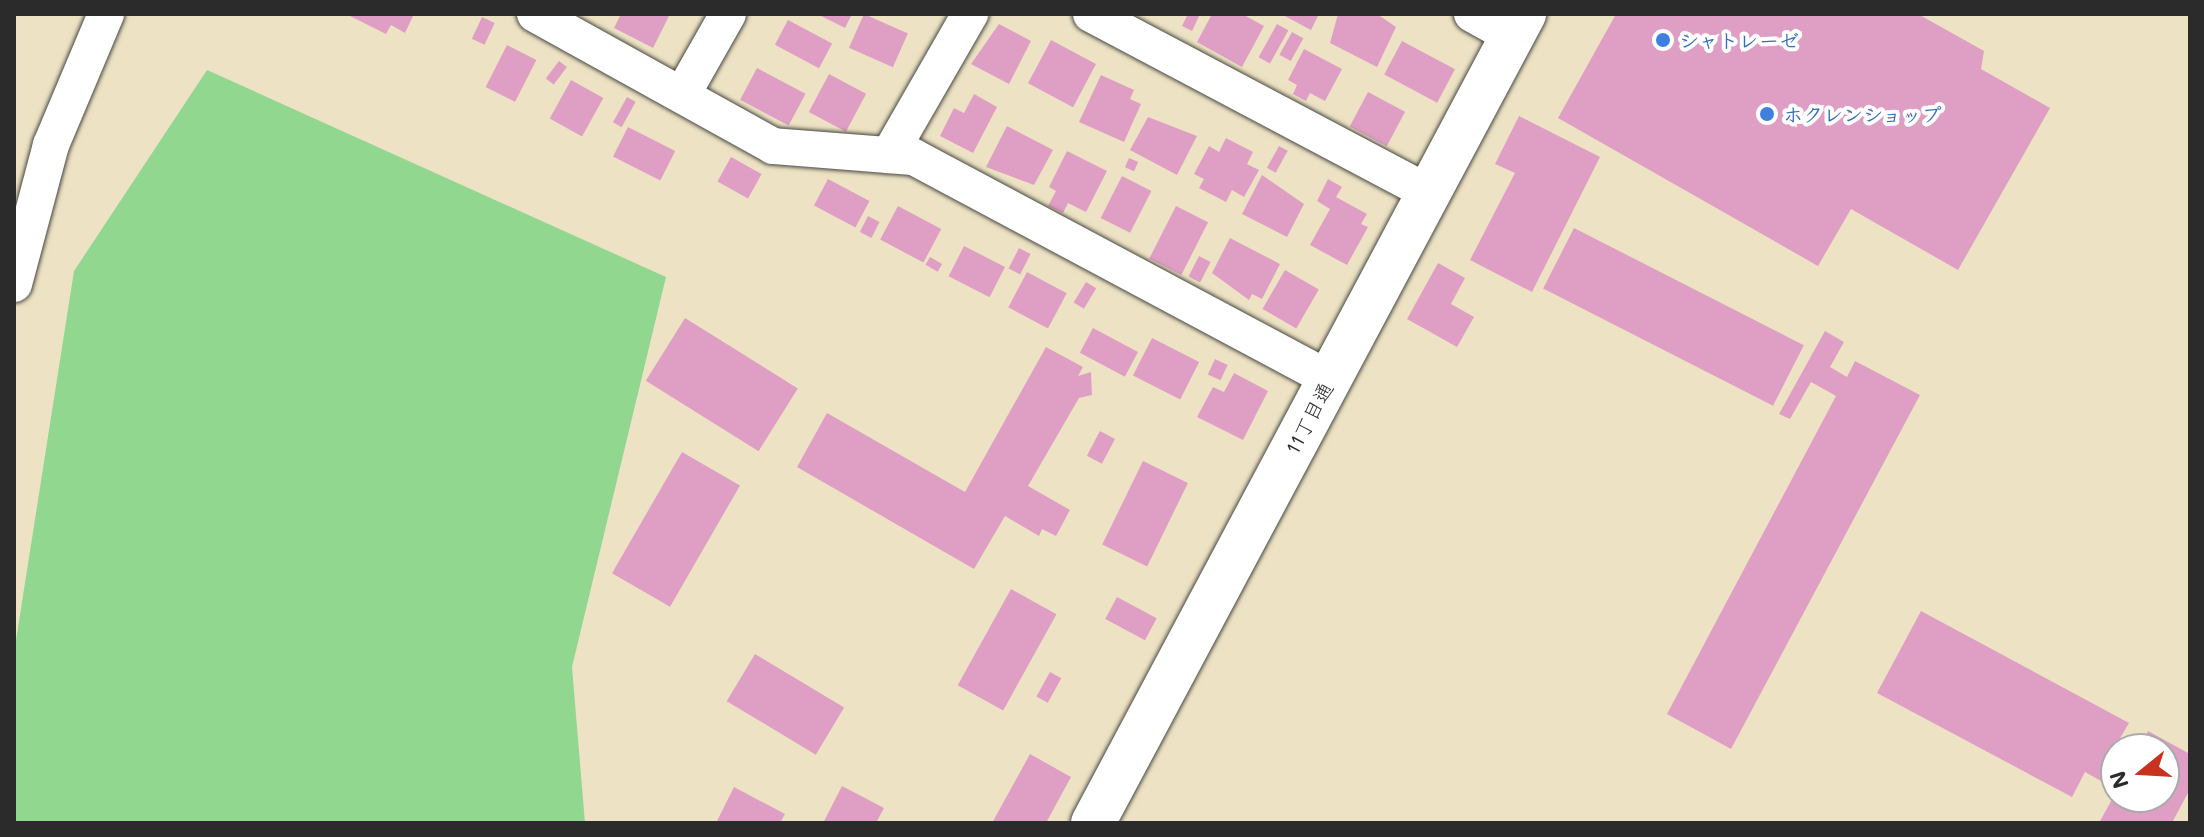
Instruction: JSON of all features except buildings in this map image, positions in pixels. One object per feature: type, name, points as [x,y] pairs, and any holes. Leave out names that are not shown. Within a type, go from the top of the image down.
[{"type":"street","points":[[14,284],[51,145],[106,14]]},
{"type":"street","points":[[535,14],[773,146],[914,157],[1330,379]]},
{"type":"street","points":[[682,95],[728,14]]},
{"type":"street","points":[[889,155],[970,14]]},
{"type":"street","points":[[1091,14],[1429,193]]},
{"type":"street","points":[[1472,14],[1518,25]]},
{"type":"street","name":"11丁目通","points":[[1093,823],[1518,25]]},
{"type":"green space","points":[[207,70],[666,277],[572,667],[585,823],[14,823],[14,653],[74,271]]},
{"type":"place","name":"シャトレーゼ","points":[[1663,40]]},
{"type":"place","name":"ホクレンショップ","points":[[1767,114]]}]
